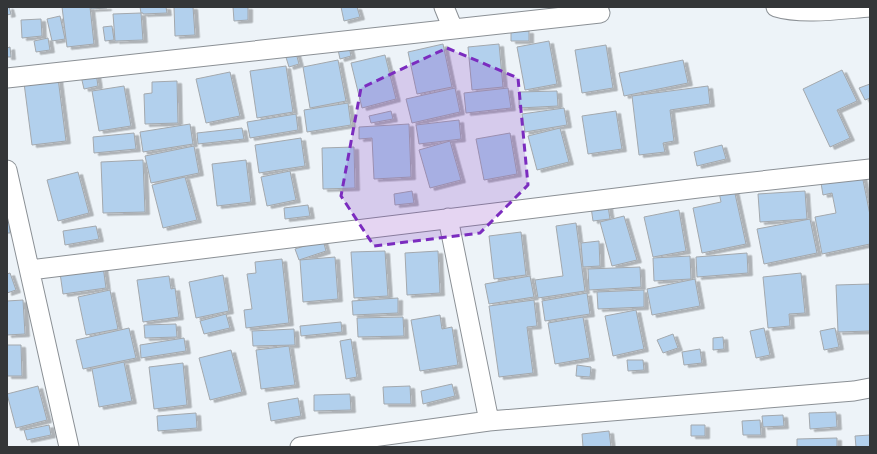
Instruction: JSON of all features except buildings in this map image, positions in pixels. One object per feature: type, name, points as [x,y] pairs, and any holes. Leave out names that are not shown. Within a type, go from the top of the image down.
[{"type":"street","points":[[444,7],[453,29]]},
{"type":"street","points":[[776,7],[806,11],[870,7]]},
{"type":"street","points":[[7,78],[600,13]]},
{"type":"street","points":[[30,270],[448,218],[870,169]]},
{"type":"street","points":[[7,170],[69,447]]},
{"type":"street","points":[[448,218],[489,421]]},
{"type":"street","points":[[300,447],[489,421],[854,391],[870,388]]},
{"type":"highlighted area","points":[[447,48],[518,78],[528,185],[480,233],[374,246],[341,196],[361,88]]}]
